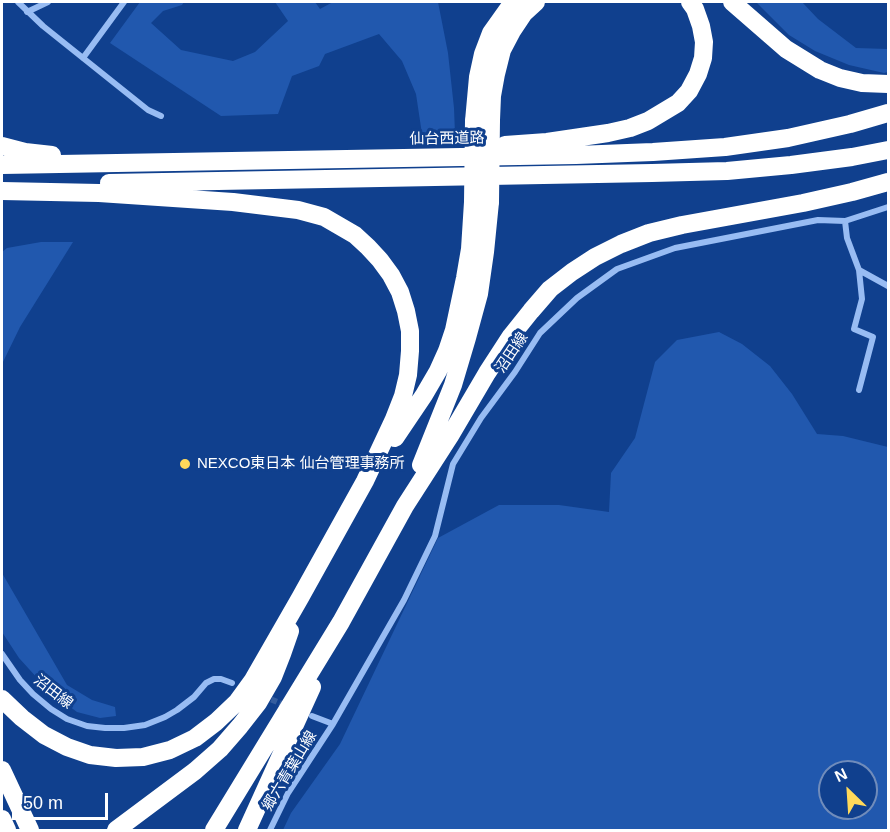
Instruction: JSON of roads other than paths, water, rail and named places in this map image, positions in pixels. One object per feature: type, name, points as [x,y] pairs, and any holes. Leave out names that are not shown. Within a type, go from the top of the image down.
[{"type":"highway","points":[[405,506],[453,386],[479,294],[485,252],[482,202],[482,121],[478,77],[491,33],[513,2]]},
{"type":"highway","points":[[482,121],[492,96],[502,50],[524,13],[536,2]]},
{"type":"highway","points":[[2,146],[25,152],[83,157],[252,160],[547,142],[608,133],[648,121],[678,103],[689,91],[703,58],[704,42],[701,26],[690,2]]},
{"type":"highway","points":[[732,2],[786,49],[820,70],[862,83],[888,84]]},
{"type":"highway","name":"仙台西道路","points":[[2,165],[653,152],[725,147],[788,138],[888,114]]},
{"type":"highway","points":[[2,185],[727,171],[791,165],[888,150]]},
{"type":"highway","points":[[214,831],[341,622],[405,506],[487,373],[511,336],[550,290],[572,272],[604,253],[649,233],[803,204],[888,182]]},
{"type":"highway","points":[[2,190],[110,193],[266,205],[324,217],[355,235],[374,253],[391,275],[400,292],[410,331],[408,375],[403,396],[365,481],[253,680],[237,702],[216,722],[195,738],[170,750],[143,757],[116,758],[90,755],[67,747],[44,735],[2,699]]},
{"type":"highway","points":[[365,481],[424,395],[447,351],[454,330],[482,202]]},
{"type":"highway","points":[[116,831],[195,771],[220,749],[240,726],[258,703],[273,677],[300,598]]},
{"type":"highway","points":[[248,831],[341,622]]},
{"type":"highway","points":[[2,770],[30,831]]},
{"type":"highway","points":[[2,819],[7,831]]},
{"type":"street","points":[[18,2],[43,26],[148,110],[160,116]]},
{"type":"street","points":[[27,12],[48,2]]},
{"type":"street","points":[[83,58],[124,2]]},
{"type":"street","name":"沼田線","points":[[333,724],[404,600],[435,536],[453,464],[481,418],[540,333],[577,297],[617,269],[675,248],[818,220],[845,221],[888,207]]},
{"type":"street","points":[[845,221],[847,238],[860,270],[862,299],[854,329],[873,337],[859,390]]},
{"type":"street","points":[[860,270],[888,286]]},
{"type":"street","name":"沼田線","points":[[2,654],[20,680],[51,710],[87,726],[114,728],[145,725],[177,710],[194,697],[206,683],[214,679],[232,683]]},
{"type":"street","points":[[312,716],[333,724]]},
{"type":"street","name":"郷六青葉山線","points":[[270,831],[288,793],[333,724]]},
{"type":"tunnel","points":[[263,696],[287,706]]},
{"type":"place","name":"NEXCO東日本 仙台管理事務所","points":[[185,464]]}]
